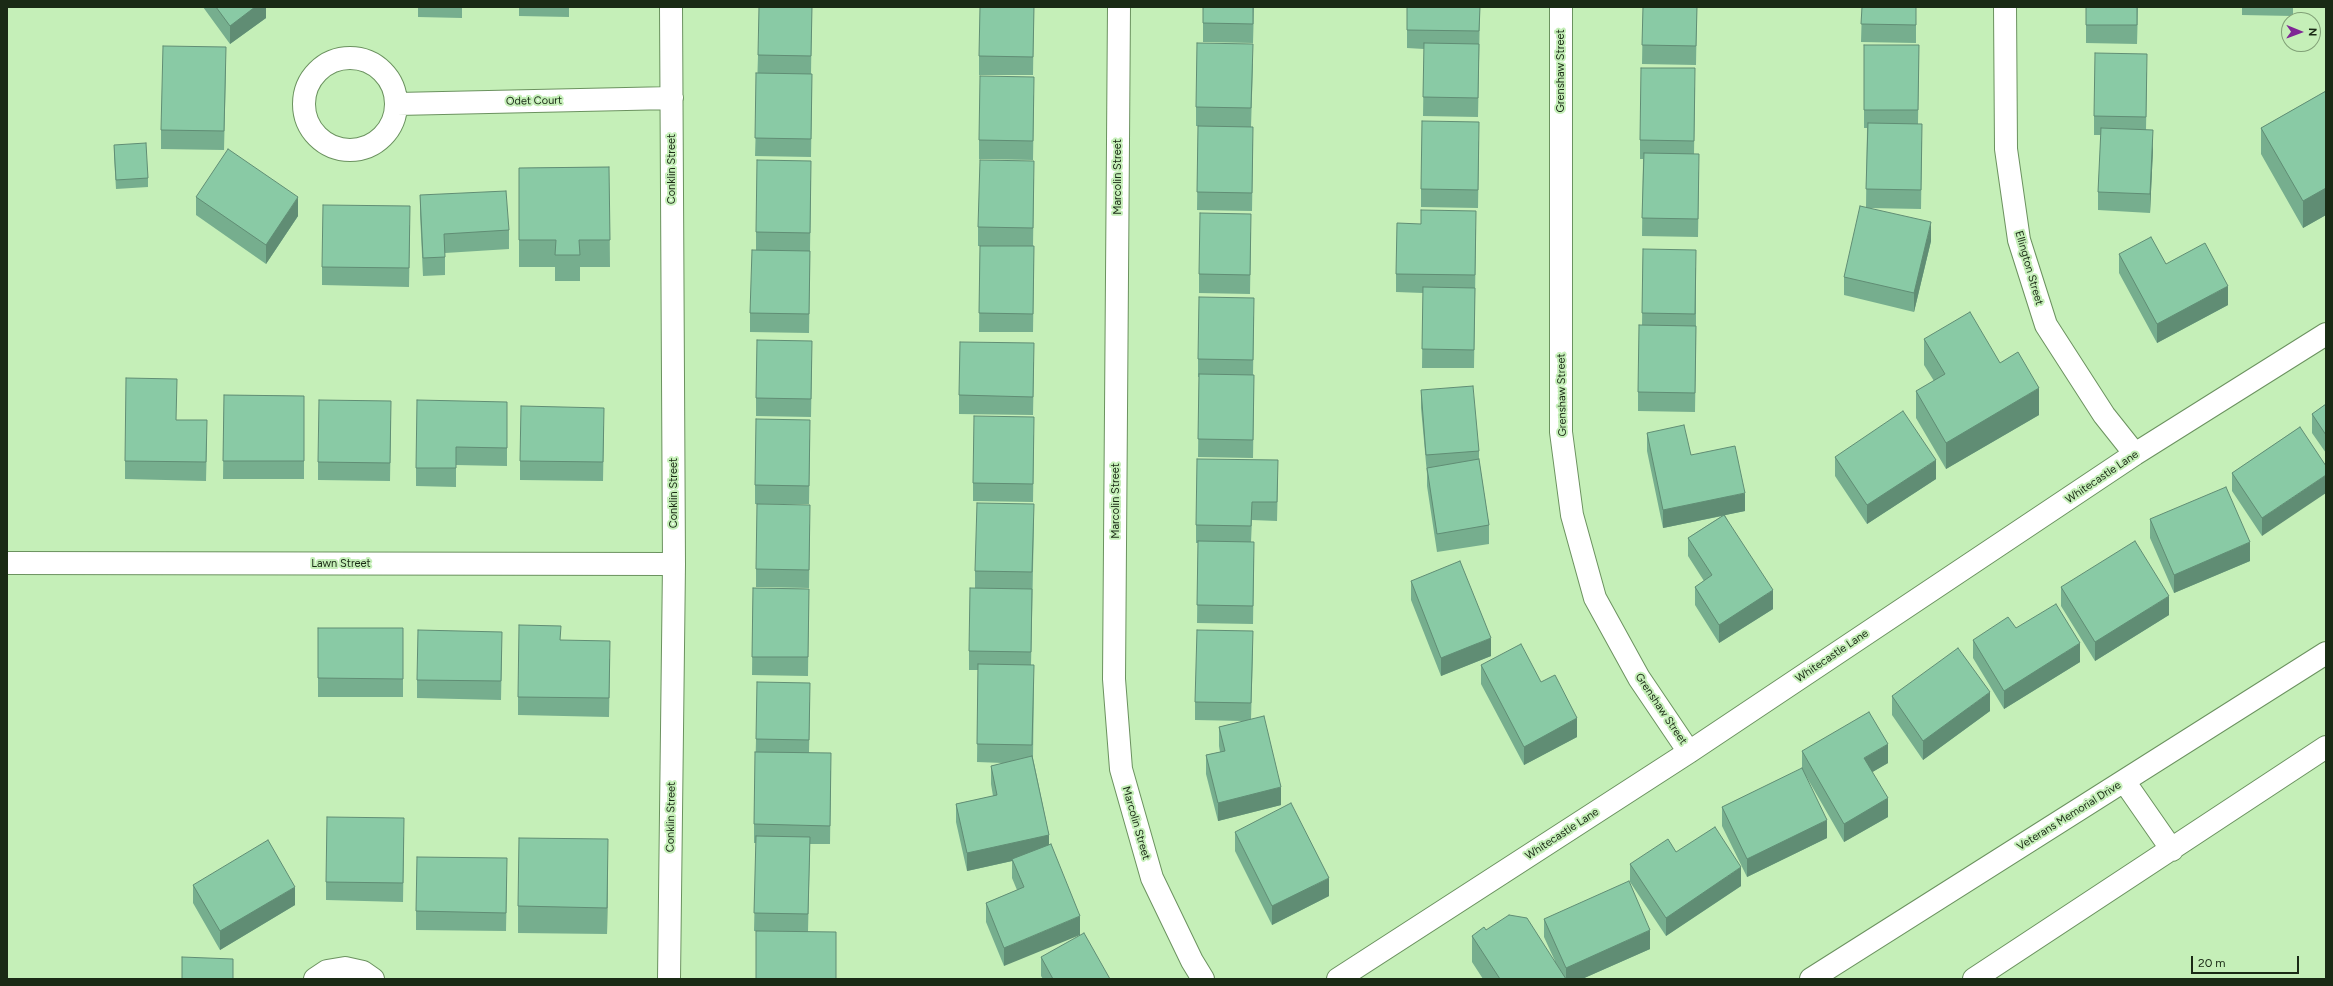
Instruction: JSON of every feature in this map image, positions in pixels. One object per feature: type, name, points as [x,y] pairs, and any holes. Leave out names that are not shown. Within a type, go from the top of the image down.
[{"type":"street","name":"Conklin Street","points":[[669,979],[674,564],[671,7]]},
{"type":"street","name":"Marcolin Street","points":[[1119,7],[1114,679],[1121,769],[1152,878],[1192,961],[1203,979]]},
{"type":"street","name":"Grenshaw Street","points":[[1562,7],[1561,432],[1572,515],[1595,598],[1639,678],[1689,752]]},
{"type":"street","name":"Ellington Street","points":[[2005,7],[2006,149],[2019,240],[2046,325],[2104,415],[2135,454]]},
{"type":"street","points":[[350,57],[368,61],[383,71],[393,86],[397,104],[393,122],[383,137],[367,148],[350,151],[332,148],[316,137],[306,122],[303,104],[307,86],[317,71],[332,61],[350,57]]},
{"type":"street","name":"Odet Court","points":[[397,104],[672,98]]},
{"type":"street","name":"Whitecastle Lane","points":[[1338,979],[1689,752],[2135,454],[2326,334]]},
{"type":"street","name":"Lawn Street","points":[[7,563],[674,564]]},
{"type":"street","name":"Veterans Memorial Drive","points":[[1811,979],[2326,653]]},
{"type":"street","points":[[1974,979],[2172,850],[2326,747]]},
{"type":"street","points":[[2124,781],[2172,850]]},
{"type":"street","points":[[315,979],[327,971],[345,968],[363,972],[374,979]]},
{"type":"building","points":[[216,7],[255,7],[230,26]]},
{"type":"building","points":[[759,7],[812,7],[811,56],[758,55]]},
{"type":"building","points":[[980,7],[1034,7],[1033,57],[979,56]]},
{"type":"building","points":[[1203,7],[1253,7],[1253,24],[1203,23]]},
{"type":"building","points":[[1407,7],[1480,7],[1479,31],[1407,30]]},
{"type":"building","points":[[1643,7],[1697,7],[1696,46],[1642,45]]},
{"type":"building","points":[[1862,7],[1916,7],[1916,25],[1861,24]]},
{"type":"building","points":[[2086,7],[2137,7],[2137,25],[2086,25]]},
{"type":"building","points":[[1197,43],[1253,44],[1251,108],[1196,107]]},
{"type":"building","points":[[1424,43],[1479,44],[1478,98],[1423,97]]},
{"type":"building","points":[[1864,45],[1919,45],[1918,110],[1864,110]]},
{"type":"building","points":[[163,46],[226,47],[224,131],[161,130]]},
{"type":"building","points":[[2095,53],[2147,54],[2146,117],[2094,116]]},
{"type":"building","points":[[1641,68],[1695,68],[1694,141],[1640,140]]},
{"type":"building","points":[[756,73],[812,74],[811,139],[755,138]]},
{"type":"building","points":[[980,76],[1034,77],[1033,141],[979,140]]},
{"type":"building","points":[[2326,91],[2326,188],[2303,201],[2261,128]]},
{"type":"building","points":[[1422,121],[1479,122],[1478,190],[1421,189]]},
{"type":"building","points":[[1868,123],[1922,124],[1921,190],[1866,189]]},
{"type":"building","points":[[1198,126],[1253,127],[1252,193],[1197,192]]},
{"type":"building","points":[[2101,128],[2153,130],[2150,194],[2098,192]]},
{"type":"building","points":[[146,143],[148,178],[116,180],[114,145]]},
{"type":"building","points":[[228,149],[298,197],[266,245],[196,197]]},
{"type":"building","points":[[1644,153],[1699,154],[1698,219],[1642,218]]},
{"type":"building","points":[[757,160],[811,161],[810,233],[756,232]]},
{"type":"building","points":[[980,160],[1034,161],[1033,228],[978,227]]},
{"type":"building","points":[[609,167],[610,240],[579,240],[580,255],[555,255],[556,240],[519,240],[519,168]]},
{"type":"building","points":[[506,191],[509,230],[444,234],[445,257],[423,258],[420,195]]},
{"type":"building","points":[[323,205],[410,206],[409,268],[322,267]]},
{"type":"building","points":[[1860,206],[1931,222],[1914,293],[1844,277]]},
{"type":"building","points":[[1421,210],[1476,211],[1475,275],[1396,274],[1397,223],[1421,224]]},
{"type":"building","points":[[1200,213],[1251,214],[1250,275],[1199,274]]},
{"type":"building","points":[[2151,237],[2166,264],[2205,243],[2228,286],[2157,324],[2119,254]]},
{"type":"building","points":[[980,246],[1034,246],[1033,314],[979,313]]},
{"type":"building","points":[[1643,249],[1696,250],[1695,314],[1642,313]]},
{"type":"building","points":[[752,250],[810,251],[809,314],[750,313]]},
{"type":"building","points":[[1423,287],[1475,288],[1474,350],[1422,349]]},
{"type":"building","points":[[1199,297],[1254,298],[1253,360],[1198,359]]},
{"type":"building","points":[[1970,312],[2000,363],[2018,352],[2039,388],[1946,443],[1916,391],[1945,374],[1924,339]]},
{"type":"building","points":[[1639,325],[1696,326],[1695,393],[1638,392]]},
{"type":"building","points":[[757,340],[812,341],[811,399],[756,398]]},
{"type":"building","points":[[960,342],[1034,343],[1033,397],[959,395]]},
{"type":"building","points":[[1199,374],[1254,375],[1253,440],[1198,439]]},
{"type":"building","points":[[126,378],[177,379],[176,420],[207,420],[206,462],[125,461]]},
{"type":"building","points":[[1473,386],[1479,451],[1426,455],[1421,390]]},
{"type":"building","points":[[224,395],[304,396],[304,461],[223,461]]},
{"type":"building","points":[[319,400],[391,401],[390,463],[318,462]]},
{"type":"building","points":[[417,400],[507,402],[507,448],[456,447],[456,468],[416,468]]},
{"type":"building","points":[[2326,404],[2326,435],[2312,414]]},
{"type":"building","points":[[521,406],[604,408],[603,462],[520,461]]},
{"type":"building","points":[[1903,411],[1936,460],[1867,505],[1835,457]]},
{"type":"building","points":[[974,416],[1034,417],[1033,484],[973,483]]},
{"type":"building","points":[[756,419],[810,420],[809,486],[755,485]]},
{"type":"building","points":[[1684,425],[1691,455],[1735,446],[1745,493],[1663,510],[1647,433]]},
{"type":"building","points":[[2300,427],[2326,466],[2326,475],[2262,518],[2232,473]]},
{"type":"building","points":[[1197,459],[1278,460],[1277,502],[1252,502],[1251,526],[1196,525]]},
{"type":"building","points":[[1479,459],[1489,525],[1437,534],[1427,468]]},
{"type":"building","points":[[2226,487],[2250,542],[2174,575],[2150,519]]},
{"type":"building","points":[[977,503],[1034,504],[1032,572],[975,571]]},
{"type":"building","points":[[757,504],[810,505],[809,570],[756,569]]},
{"type":"building","points":[[1724,515],[1773,590],[1719,625],[1695,587],[1712,575],[1688,538]]},
{"type":"building","points":[[1198,541],[1254,542],[1253,606],[1197,605]]},
{"type":"building","points":[[2135,541],[2169,596],[2095,642],[2061,587]]},
{"type":"building","points":[[1460,561],[1491,638],[1441,658],[1411,581]]},
{"type":"building","points":[[753,588],[809,589],[808,657],[752,657]]},
{"type":"building","points":[[970,588],[1032,589],[1031,652],[969,651]]},
{"type":"building","points":[[2056,604],[2080,643],[2004,691],[1973,640],[2008,617],[2016,628]]},
{"type":"building","points":[[519,625],[561,626],[560,640],[610,641],[609,698],[518,697]]},
{"type":"building","points":[[318,628],[403,628],[403,679],[318,678]]},
{"type":"building","points":[[418,630],[502,632],[501,681],[417,680]]},
{"type":"building","points":[[1197,630],[1253,631],[1251,703],[1195,702]]},
{"type":"building","points":[[1521,644],[1541,682],[1555,675],[1577,718],[1524,747],[1481,665]]},
{"type":"building","points":[[1958,648],[1990,692],[1923,741],[1892,696]]},
{"type":"building","points":[[978,664],[1034,665],[1032,745],[977,744]]},
{"type":"building","points":[[757,682],[810,683],[809,740],[756,739]]},
{"type":"building","points":[[1869,712],[1888,744],[1864,758],[1888,798],[1844,824],[1802,751]]},
{"type":"building","points":[[1264,716],[1281,787],[1218,803],[1206,755],[1225,751],[1219,727]]},
{"type":"building","points":[[755,752],[831,753],[830,826],[754,824]]},
{"type":"building","points":[[1032,756],[1049,835],[967,853],[956,804],[997,795],[991,766]]},
{"type":"building","points":[[1802,768],[1827,820],[1747,859],[1722,807]]},
{"type":"building","points":[[1291,803],[1329,878],[1272,906],[1235,832]]},
{"type":"building","points":[[327,817],[404,818],[403,883],[326,882]]},
{"type":"building","points":[[1715,827],[1741,867],[1666,918],[1630,864],[1668,839],[1676,852]]},
{"type":"building","points":[[756,836],[810,837],[808,914],[754,913]]},
{"type":"building","points":[[519,838],[608,839],[607,908],[518,906]]},
{"type":"building","points":[[268,840],[295,887],[220,931],[193,885]]},
{"type":"building","points":[[1051,844],[1080,916],[1004,948],[986,903],[1024,887],[1012,859]]},
{"type":"building","points":[[417,857],[507,858],[506,913],[416,911]]},
{"type":"building","points":[[1629,881],[1650,930],[1566,968],[1544,919]]},
{"type":"building","points":[[1509,915],[1527,918],[1566,979],[1500,979],[1472,936],[1484,927],[1486,930]]},
{"type":"building","points":[[756,931],[836,932],[836,979],[756,979]]},
{"type":"building","points":[[1084,933],[1110,979],[1053,979],[1041,957]]},
{"type":"building","points":[[182,957],[233,959],[233,979],[182,979]]}]
